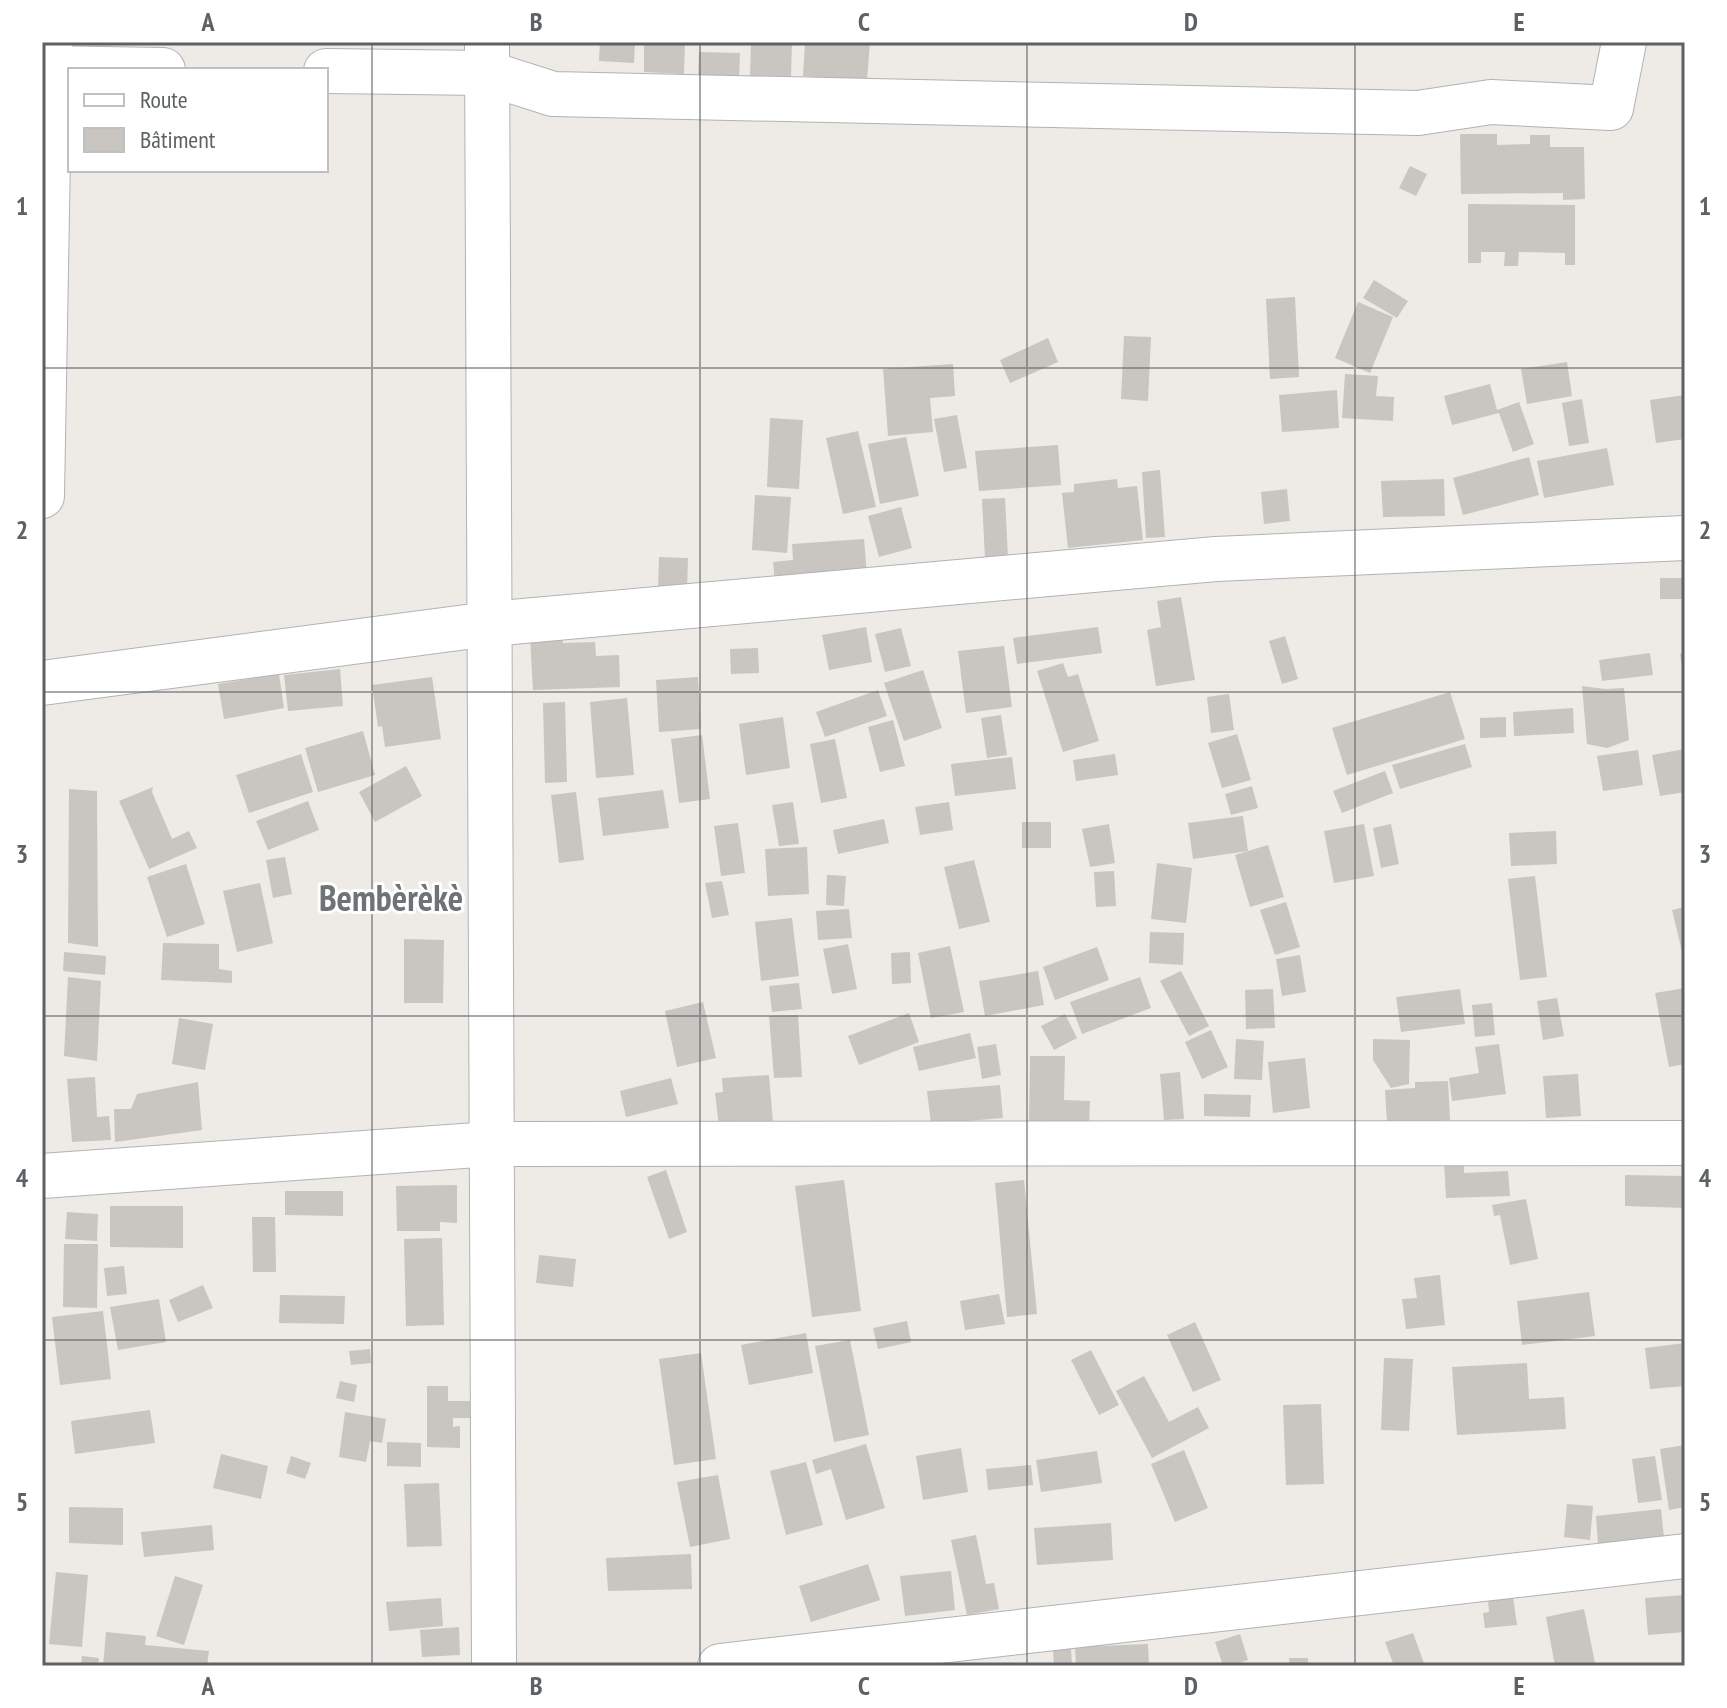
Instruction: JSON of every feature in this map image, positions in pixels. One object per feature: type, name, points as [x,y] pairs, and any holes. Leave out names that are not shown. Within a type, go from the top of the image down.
[{"type":"street","points":[[328,71],[487,57],[553,94],[1418,113],[1491,102],[1611,108],[1624,42]]},
{"type":"street","points":[[487,57],[494,1666]]},
{"type":"street","points":[[42,496],[47,60],[140,68]]},
{"type":"street","points":[[42,683],[489,624],[1216,559],[1685,538]]},
{"type":"street","points":[[42,1176],[491,1144],[1685,1143]]},
{"type":"street","points":[[720,1666],[1685,1556]]},
{"type":"building","points":[[600,42],[635,42],[634,63],[599,61]]},
{"type":"building","points":[[644,42],[685,42],[684,74],[644,72]]},
{"type":"building","points":[[751,42],[792,42],[791,77],[750,76]]},
{"type":"building","points":[[805,42],[870,42],[867,80],[803,76]]},
{"type":"building","points":[[699,52],[740,53],[739,79],[698,78]]},
{"type":"building","points":[[1460,134],[1497,134],[1497,145],[1530,144],[1530,135],[1550,135],[1550,147],[1584,147],[1585,199],[1563,200],[1563,193],[1461,194]]},
{"type":"building","points":[[1410,166],[1427,174],[1416,196],[1399,188]]},
{"type":"building","points":[[1468,204],[1575,205],[1575,265],[1565,265],[1565,253],[1519,252],[1518,266],[1504,266],[1505,252],[1481,252],[1481,263],[1468,263]]},
{"type":"building","points":[[1374,280],[1408,301],[1397,318],[1363,298]]},
{"type":"building","points":[[1295,297],[1299,377],[1270,379],[1266,299]]},
{"type":"building","points":[[1358,302],[1393,317],[1370,373],[1335,358]]},
{"type":"building","points":[[1124,336],[1151,337],[1148,401],[1121,399]]},
{"type":"building","points":[[1048,338],[1058,362],[1010,383],[1000,360]]},
{"type":"building","points":[[1567,362],[1572,396],[1527,404],[1521,369]]},
{"type":"building","points":[[953,364],[955,396],[930,398],[933,432],[888,436],[883,369]]},
{"type":"building","points":[[1345,374],[1378,376],[1376,396],[1394,397],[1393,421],[1342,418]]},
{"type":"building","points":[[1490,384],[1497,410],[1519,402],[1534,444],[1513,452],[1499,413],[1452,425],[1444,396]]},
{"type":"building","points":[[1337,390],[1339,428],[1282,432],[1279,395]]},
{"type":"building","points":[[1685,395],[1685,439],[1656,443],[1650,400]]},
{"type":"building","points":[[1582,399],[1589,443],[1569,446],[1562,403]]},
{"type":"building","points":[[957,415],[967,468],[944,472],[934,419]]},
{"type":"building","points":[[770,418],[803,420],[799,489],[767,487]]},
{"type":"building","points":[[858,431],[876,507],[843,514],[826,438]]},
{"type":"building","points":[[906,437],[919,496],[880,504],[868,444]]},
{"type":"building","points":[[1058,445],[1061,485],[979,491],[975,451]]},
{"type":"building","points":[[1607,448],[1614,485],[1544,498],[1537,461]]},
{"type":"building","points":[[1529,457],[1539,495],[1463,515],[1453,478]]},
{"type":"building","points":[[1160,470],[1165,537],[1146,538],[1142,472]]},
{"type":"building","points":[[1117,479],[1118,488],[1137,486],[1143,540],[1068,548],[1062,493],[1074,492],[1074,484]]},
{"type":"building","points":[[1444,479],[1445,516],[1383,517],[1381,481]]},
{"type":"building","points":[[1287,489],[1290,521],[1264,524],[1261,492]]},
{"type":"building","points":[[755,495],[791,497],[787,553],[752,550]]},
{"type":"building","points":[[1005,498],[1008,558],[985,559],[982,499]]},
{"type":"building","points":[[901,507],[912,548],[879,557],[868,516]]},
{"type":"building","points":[[864,539],[867,576],[775,582],[773,562],[793,560],[792,544]]},
{"type":"building","points":[[659,557],[688,558],[687,589],[658,588]]},
{"type":"building","points":[[1660,578],[1685,578],[1685,599],[1660,599]]},
{"type":"building","points":[[1181,597],[1195,680],[1156,686],[1147,630],[1161,627],[1157,601]]},
{"type":"building","points":[[866,627],[872,662],[829,670],[822,635]]},
{"type":"building","points":[[1098,627],[1102,653],[1017,664],[1013,638]]},
{"type":"building","points":[[901,628],[911,666],[885,672],[875,634]]},
{"type":"building","points":[[562,636],[563,643],[595,642],[596,656],[619,655],[620,687],[533,690],[530,637]]},
{"type":"building","points":[[1285,636],[1298,679],[1282,684],[1269,641]]},
{"type":"building","points":[[1004,646],[1012,707],[966,713],[958,651]]},
{"type":"building","points":[[758,648],[759,673],[731,674],[730,649]]},
{"type":"building","points":[[1650,653],[1653,675],[1602,681],[1599,660]]},
{"type":"building","points":[[1685,653],[1685,672],[1683,673],[1680,654]]},
{"type":"building","points":[[1063,663],[1068,677],[1078,674],[1099,741],[1063,752],[1037,671]]},
{"type":"building","points":[[340,669],[343,706],[288,711],[284,675]]},
{"type":"building","points":[[923,670],[942,728],[904,741],[884,683]]},
{"type":"building","points":[[279,674],[284,708],[224,719],[218,684]]},
{"type":"building","points":[[432,677],[441,739],[385,747],[382,726],[378,727],[372,685]]},
{"type":"building","points":[[698,677],[701,729],[659,732],[656,680]]},
{"type":"building","points":[[1582,686],[1624,688],[1629,740],[1607,748],[1587,744]]},
{"type":"building","points":[[878,690],[887,716],[825,737],[816,712]]},
{"type":"building","points":[[1450,692],[1465,739],[1347,775],[1332,728]]},
{"type":"building","points":[[1229,694],[1234,730],[1211,733],[1207,697]]},
{"type":"building","points":[[627,698],[634,775],[596,778],[590,702]]},
{"type":"building","points":[[565,702],[567,782],[545,783],[543,703]]},
{"type":"building","points":[[1573,708],[1574,733],[1514,736],[1513,712]]},
{"type":"building","points":[[1001,715],[1007,755],[987,758],[981,718]]},
{"type":"building","points":[[783,717],[790,768],[746,775],[739,724]]},
{"type":"building","points":[[1506,717],[1506,737],[1480,738],[1480,718]]},
{"type":"building","points":[[893,720],[905,766],[880,772],[868,727]]},
{"type":"building","points":[[363,731],[375,775],[318,792],[305,748]]},
{"type":"building","points":[[1237,734],[1251,780],[1222,788],[1208,743]]},
{"type":"building","points":[[702,735],[710,799],[679,803],[671,739]]},
{"type":"building","points":[[835,739],[847,798],[821,803],[810,744]]},
{"type":"building","points":[[1465,744],[1472,767],[1400,789],[1392,765]]},
{"type":"building","points":[[1685,749],[1685,792],[1660,796],[1652,755]]},
{"type":"building","points":[[1638,750],[1643,785],[1603,791],[1597,756]]},
{"type":"building","points":[[301,754],[313,792],[249,813],[236,775]]},
{"type":"building","points":[[1115,754],[1118,775],[1076,781],[1073,760]]},
{"type":"building","points":[[1012,757],[1016,789],[955,796],[951,764]]},
{"type":"building","points":[[406,766],[422,796],[375,822],[359,792]]},
{"type":"building","points":[[1385,771],[1393,793],[1342,813],[1333,791]]},
{"type":"building","points":[[1252,786],[1258,808],[1231,815],[1225,794]]},
{"type":"building","points":[[153,787],[152,792],[172,839],[189,831],[197,848],[149,869],[119,801]]},
{"type":"building","points":[[69,789],[97,791],[98,947],[68,943]]},
{"type":"building","points":[[663,790],[669,828],[603,836],[598,798]]},
{"type":"building","points":[[576,792],[584,860],[559,863],[551,795]]},
{"type":"building","points":[[308,801],[319,830],[268,850],[256,821]]},
{"type":"building","points":[[793,802],[799,844],[779,846],[772,805]]},
{"type":"building","points":[[949,802],[953,830],[920,835],[915,807]]},
{"type":"building","points":[[1243,816],[1248,851],[1193,859],[1188,823]]},
{"type":"building","points":[[884,819],[889,843],[838,854],[833,830]]},
{"type":"building","points":[[1022,822],[1051,822],[1051,848],[1022,848]]},
{"type":"building","points":[[738,823],[745,873],[721,876],[714,826]]},
{"type":"building","points":[[1109,824],[1115,863],[1090,867],[1082,829]]},
{"type":"building","points":[[1364,824],[1374,876],[1334,883],[1324,831]]},
{"type":"building","points":[[1391,824],[1399,864],[1381,868],[1373,828]]},
{"type":"building","points":[[1556,831],[1557,864],[1511,866],[1509,833]]},
{"type":"building","points":[[1268,845],[1284,897],[1250,907],[1235,855]]},
{"type":"building","points":[[807,847],[809,894],[768,896],[765,849]]},
{"type":"building","points":[[285,857],[292,894],[273,898],[266,860]]},
{"type":"building","points":[[974,860],[990,922],[959,929],[944,867]]},
{"type":"building","points":[[1157,863],[1192,868],[1186,923],[1151,919]]},
{"type":"building","points":[[186,864],[205,924],[167,937],[147,877]]},
{"type":"building","points":[[1114,871],[1116,906],[1096,907],[1094,872]]},
{"type":"building","points":[[827,875],[846,876],[844,906],[826,905]]},
{"type":"building","points":[[1535,876],[1547,977],[1520,980],[1508,879]]},
{"type":"building","points":[[722,881],[729,915],[712,918],[705,883]]},
{"type":"building","points":[[260,883],[273,943],[237,952],[223,891]]},
{"type":"building","points":[[1286,902],[1300,947],[1275,955],[1260,910]]},
{"type":"building","points":[[1685,907],[1685,960],[1684,960],[1672,910]]},
{"type":"building","points":[[849,909],[852,938],[818,940],[816,911]]},
{"type":"building","points":[[792,918],[799,976],[761,981],[755,922]]},
{"type":"building","points":[[1150,932],[1184,933],[1183,965],[1149,963]]},
{"type":"building","points":[[404,939],[444,940],[443,1003],[404,1003]]},
{"type":"building","points":[[163,943],[219,944],[219,969],[232,971],[232,983],[161,980]]},
{"type":"building","points":[[848,944],[857,989],[832,994],[823,949]]},
{"type":"building","points":[[950,946],[964,1012],[931,1018],[918,953]]},
{"type":"building","points":[[1097,947],[1109,980],[1055,1000],[1043,967]]},
{"type":"building","points":[[64,952],[106,956],[105,975],[63,971]]},
{"type":"building","points":[[910,952],[911,983],[892,984],[891,953]]},
{"type":"building","points":[[1300,955],[1306,992],[1282,996],[1276,959]]},
{"type":"building","points":[[1038,971],[1044,1005],[985,1016],[979,981]]},
{"type":"building","points":[[1181,971],[1209,1026],[1189,1036],[1160,981]]},
{"type":"building","points":[[68,977],[101,981],[97,1061],[64,1056]]},
{"type":"building","points":[[1140,977],[1151,1008],[1082,1034],[1070,1002]]},
{"type":"building","points":[[799,983],[802,1009],[772,1012],[769,986]]},
{"type":"building","points":[[1685,988],[1685,1064],[1669,1067],[1655,993]]},
{"type":"building","points":[[1273,989],[1275,1028],[1246,1029],[1245,990]]},
{"type":"building","points":[[1460,989],[1465,1024],[1401,1032],[1396,997]]},
{"type":"building","points":[[1557,998],[1564,1036],[1543,1040],[1537,1001]]},
{"type":"building","points":[[703,1002],[716,1058],[677,1067],[665,1011]]},
{"type":"building","points":[[1492,1003],[1495,1035],[1475,1037],[1472,1005]]},
{"type":"building","points":[[909,1013],[919,1042],[859,1065],[848,1036]]},
{"type":"building","points":[[1065,1014],[1077,1038],[1054,1050],[1041,1026]]},
{"type":"building","points":[[798,1015],[802,1077],[774,1078],[769,1016]]},
{"type":"building","points":[[179,1018],[213,1024],[205,1070],[172,1064]]},
{"type":"building","points":[[1211,1030],[1228,1067],[1202,1079],[1185,1042]]},
{"type":"building","points":[[970,1033],[976,1058],[919,1071],[913,1047]]},
{"type":"building","points":[[1236,1039],[1264,1041],[1262,1080],[1234,1079]]},
{"type":"building","points":[[1373,1039],[1410,1040],[1409,1084],[1391,1088],[1373,1060]]},
{"type":"building","points":[[996,1044],[1001,1075],[982,1079],[977,1047]]},
{"type":"building","points":[[1499,1044],[1506,1094],[1452,1101],[1449,1078],[1479,1073],[1475,1047]]},
{"type":"building","points":[[1030,1056],[1065,1056],[1064,1100],[1090,1101],[1089,1126],[1029,1124]]},
{"type":"building","points":[[1305,1058],[1310,1108],[1273,1113],[1268,1062]]},
{"type":"building","points":[[1180,1072],[1184,1119],[1164,1120],[1160,1074]]},
{"type":"building","points":[[1578,1074],[1581,1116],[1546,1118],[1543,1076]]},
{"type":"building","points":[[769,1075],[773,1123],[719,1127],[715,1093],[723,1092],[722,1078]]},
{"type":"building","points":[[95,1077],[97,1117],[109,1116],[111,1140],[72,1142],[67,1079]]},
{"type":"building","points":[[671,1078],[678,1104],[626,1117],[620,1091]]},
{"type":"building","points":[[1448,1081],[1450,1120],[1387,1123],[1385,1090],[1415,1088],[1415,1082]]},
{"type":"building","points":[[198,1082],[202,1130],[115,1142],[114,1109],[131,1109],[137,1094]]},
{"type":"building","points":[[1000,1085],[1003,1118],[931,1124],[927,1091]]},
{"type":"building","points":[[1204,1094],[1251,1095],[1250,1117],[1204,1116]]},
{"type":"building","points":[[1464,1160],[1464,1173],[1508,1171],[1510,1196],[1446,1198],[1444,1161]]},
{"type":"building","points":[[666,1170],[687,1232],[669,1239],[647,1177]]},
{"type":"building","points":[[1625,1175],[1685,1176],[1685,1208],[1625,1206]]},
{"type":"building","points":[[844,1180],[861,1311],[812,1317],[795,1186]]},
{"type":"building","points":[[1024,1180],[1037,1314],[1007,1317],[995,1183]]},
{"type":"building","points":[[457,1185],[457,1223],[440,1222],[440,1231],[397,1231],[396,1186]]},
{"type":"building","points":[[285,1191],[343,1191],[343,1216],[285,1215]]},
{"type":"building","points":[[1526,1199],[1538,1259],[1510,1265],[1500,1215],[1494,1216],[1492,1205]]},
{"type":"building","points":[[110,1206],[183,1206],[183,1248],[110,1247]]},
{"type":"building","points":[[67,1212],[98,1214],[97,1241],[65,1239]]},
{"type":"building","points":[[252,1217],[275,1217],[276,1272],[253,1272]]},
{"type":"building","points":[[442,1238],[444,1325],[406,1326],[404,1239]]},
{"type":"building","points":[[64,1244],[98,1244],[97,1308],[63,1307]]},
{"type":"building","points":[[539,1255],[576,1259],[573,1287],[536,1283]]},
{"type":"building","points":[[124,1266],[127,1294],[107,1296],[104,1268]]},
{"type":"building","points":[[1440,1275],[1445,1325],[1406,1329],[1402,1299],[1417,1298],[1414,1278]]},
{"type":"building","points":[[203,1285],[213,1308],[178,1322],[169,1300]]},
{"type":"building","points":[[1589,1292],[1595,1336],[1522,1345],[1517,1301]]},
{"type":"building","points":[[999,1294],[1005,1324],[965,1330],[960,1301]]},
{"type":"building","points":[[280,1295],[345,1296],[344,1324],[279,1323]]},
{"type":"building","points":[[159,1299],[166,1342],[118,1350],[110,1307]]},
{"type":"building","points":[[103,1311],[111,1379],[60,1385],[52,1317]]},
{"type":"building","points":[[907,1321],[911,1342],[878,1349],[873,1328]]},
{"type":"building","points":[[1195,1322],[1221,1380],[1193,1392],[1167,1335]]},
{"type":"building","points":[[806,1333],[813,1373],[749,1385],[741,1345]]},
{"type":"building","points":[[850,1340],[869,1435],[834,1442],[815,1346]]},
{"type":"building","points":[[1685,1343],[1685,1386],[1650,1389],[1645,1348]]},
{"type":"building","points":[[370,1349],[371,1363],[351,1365],[349,1351]]},
{"type":"building","points":[[1091,1350],[1119,1405],[1099,1415],[1071,1360]]},
{"type":"building","points":[[701,1353],[716,1459],[674,1465],[659,1359]]},
{"type":"building","points":[[1384,1358],[1413,1359],[1409,1431],[1381,1430]]},
{"type":"building","points":[[1527,1363],[1529,1399],[1564,1397],[1566,1429],[1457,1435],[1452,1367]]},
{"type":"building","points":[[1144,1376],[1169,1422],[1198,1407],[1209,1428],[1152,1458],[1116,1391]]},
{"type":"building","points":[[340,1381],[357,1385],[354,1402],[336,1398]]},
{"type":"building","points":[[427,1386],[448,1386],[448,1401],[473,1401],[472,1418],[453,1418],[453,1427],[460,1426],[460,1448],[427,1447]]},
{"type":"building","points":[[1321,1404],[1324,1484],[1286,1485],[1283,1405]]},
{"type":"building","points":[[150,1410],[155,1443],[75,1454],[71,1421]]},
{"type":"building","points":[[345,1412],[386,1419],[382,1443],[370,1441],[366,1462],[339,1457]]},
{"type":"building","points":[[387,1442],[421,1443],[421,1467],[387,1466]]},
{"type":"building","points":[[866,1444],[885,1508],[846,1520],[831,1469],[816,1474],[812,1460]]},
{"type":"building","points":[[1685,1445],[1685,1507],[1669,1510],[1660,1449]]},
{"type":"building","points":[[961,1448],[968,1492],[923,1500],[916,1456]]},
{"type":"building","points":[[1184,1450],[1208,1508],[1175,1522],[1151,1464]]},
{"type":"building","points":[[1097,1451],[1102,1483],[1041,1492],[1036,1460]]},
{"type":"building","points":[[221,1454],[268,1466],[261,1499],[213,1488]]},
{"type":"building","points":[[291,1456],[311,1463],[305,1479],[286,1473]]},
{"type":"building","points":[[1655,1456],[1662,1500],[1638,1503],[1632,1459]]},
{"type":"building","points":[[806,1462],[823,1525],[786,1535],[770,1471]]},
{"type":"building","points":[[1031,1465],[1033,1485],[988,1490],[986,1469]]},
{"type":"building","points":[[718,1475],[730,1539],[690,1547],[677,1482]]},
{"type":"building","points":[[439,1483],[442,1546],[407,1547],[404,1484]]},
{"type":"building","points":[[1567,1504],[1593,1506],[1590,1540],[1564,1537]]},
{"type":"building","points":[[69,1507],[123,1508],[123,1545],[69,1543]]},
{"type":"building","points":[[1661,1509],[1664,1538],[1598,1544],[1596,1516]]},
{"type":"building","points":[[1111,1523],[1113,1560],[1037,1565],[1034,1528]]},
{"type":"building","points":[[212,1525],[214,1550],[144,1557],[141,1532]]},
{"type":"building","points":[[976,1535],[986,1584],[994,1583],[999,1609],[967,1615],[951,1540]]},
{"type":"building","points":[[691,1554],[692,1589],[608,1591],[606,1558]]},
{"type":"building","points":[[868,1564],[880,1600],[811,1622],[799,1586]]},
{"type":"building","points":[[951,1571],[955,1610],[905,1616],[900,1576]]},
{"type":"building","points":[[56,1572],[88,1575],[82,1647],[49,1644]]},
{"type":"building","points":[[175,1576],[203,1585],[184,1645],[156,1636]]},
{"type":"building","points":[[1685,1595],[1685,1632],[1648,1635],[1645,1598]]},
{"type":"building","points":[[1513,1597],[1517,1625],[1485,1628],[1483,1613],[1489,1612],[1488,1600]]},
{"type":"building","points":[[441,1598],[443,1626],[389,1631],[386,1602]]},
{"type":"building","points":[[1584,1609],[1595,1663],[1555,1666],[1546,1617]]},
{"type":"building","points":[[459,1627],[460,1655],[422,1657],[420,1630]]},
{"type":"building","points":[[106,1632],[146,1636],[145,1645],[209,1651],[207,1666],[103,1666]]},
{"type":"building","points":[[1413,1633],[1425,1666],[1394,1666],[1385,1642]]},
{"type":"building","points":[[1240,1634],[1248,1660],[1223,1666],[1215,1642]]},
{"type":"building","points":[[1148,1644],[1149,1666],[1076,1666],[1075,1647]]},
{"type":"building","points":[[1053,1649],[1071,1649],[1072,1666],[1054,1666]]},
{"type":"building","points":[[82,1656],[99,1658],[98,1666],[81,1666]]},
{"type":"building","points":[[1289,1658],[1308,1658],[1308,1666],[1290,1666]]},
{"type":"district","name":"Bembèrèkè","points":[[391,898]]}]
